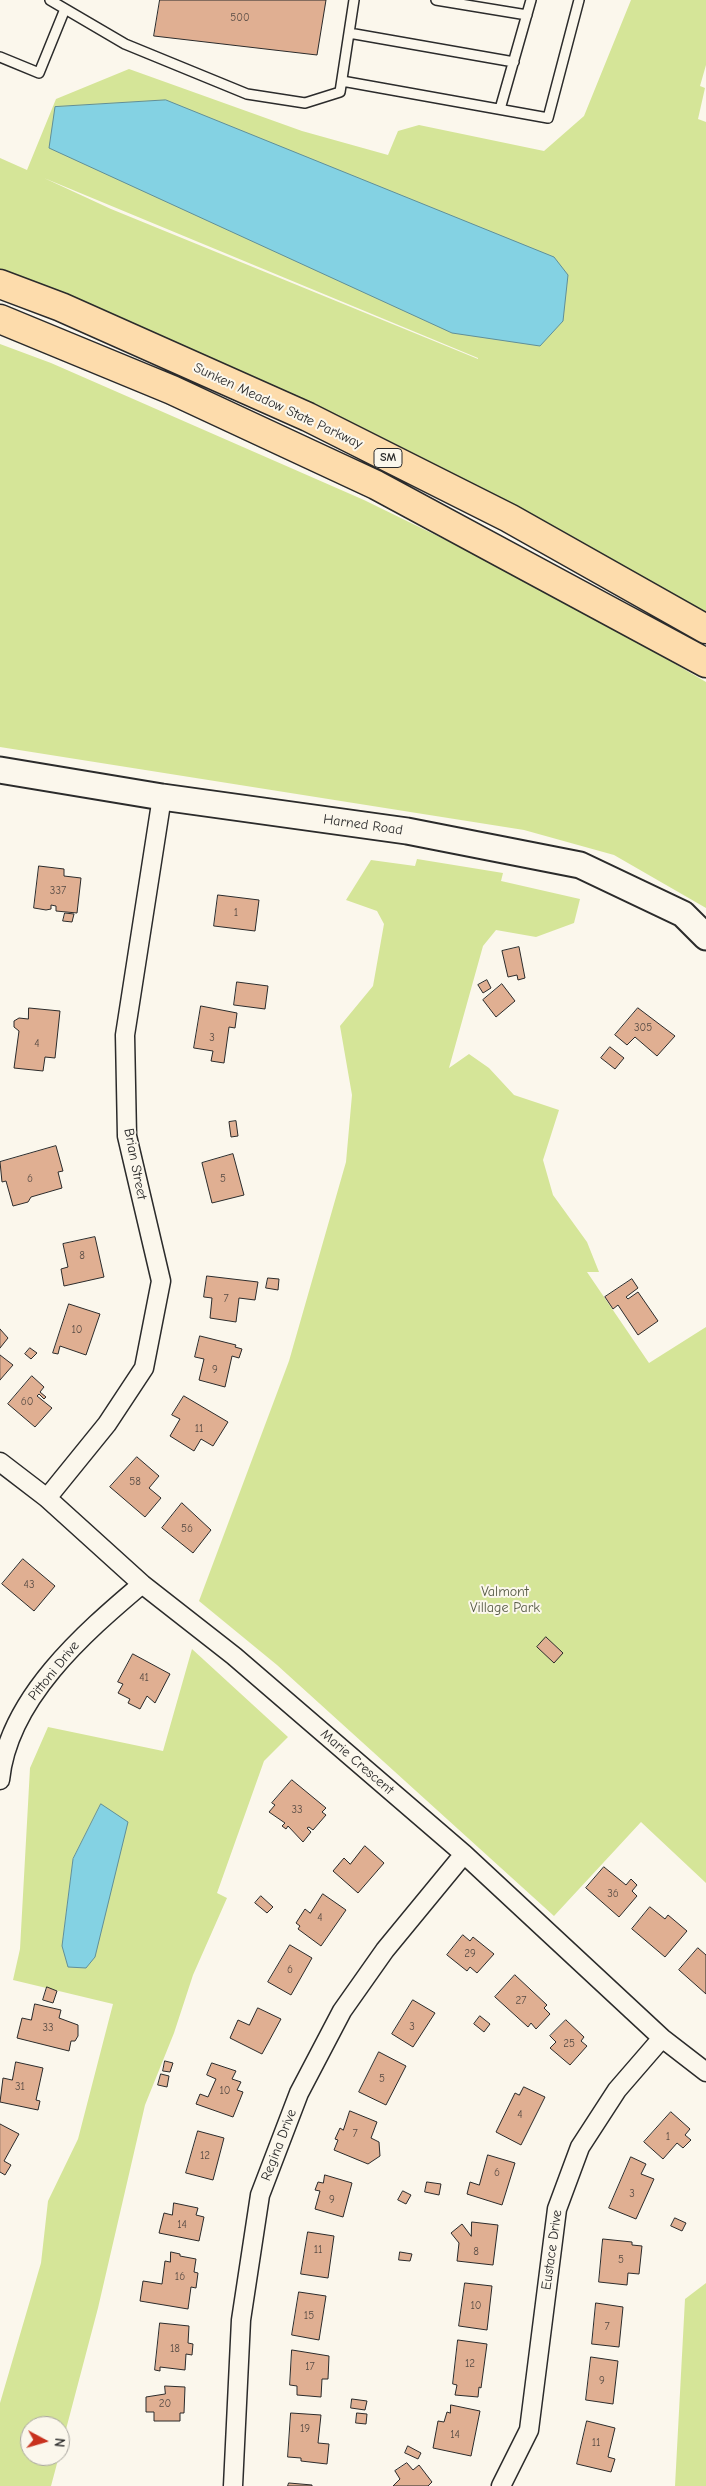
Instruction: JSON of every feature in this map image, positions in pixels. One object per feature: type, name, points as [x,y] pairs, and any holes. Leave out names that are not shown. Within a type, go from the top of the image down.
[{"type":"highway","name":"Sunken Meadow State Parkway","points":[[0,284],[61,307],[308,418],[509,518],[706,629]]},
{"type":"highway","name":"Sunken Meadow State Parkway","points":[[0,319],[172,390],[368,481],[706,663]]},
{"type":"main road","name":"Harned Road","points":[[0,770],[162,797],[407,831],[580,865],[683,914],[706,937]]},
{"type":"street","name":"Brian Street","points":[[48,1498],[107,1424],[144,1368],[161,1281],[127,1136],[125,1035],[162,797]]},
{"type":"street","name":"Marie Crescent","points":[[0,1462],[48,1498],[142,1584],[234,1656],[464,1854],[662,2038],[706,2072]]},
{"type":"street","name":"Pittoni Drive","points":[[0,1780],[1,1768],[14,1732],[31,1696],[86,1632],[142,1584]]},
{"type":"street","name":"Regina Drive","points":[[234,2486],[241,2320],[260,2195],[299,2093],[342,2012],[385,1950],[464,1854]]},
{"type":"street","name":"Eustace Drive","points":[[501,2486],[529,2430],[557,2209],[580,2147],[617,2090],[662,2038]]},
{"type":"lane","points":[[50,0],[125,44],[247,94],[304,103],[340,92],[354,0]]},
{"type":"lane","points":[[436,0],[527,15]]},
{"type":"lane","points":[[500,109],[531,0]]},
{"type":"lane","points":[[342,81],[548,118],[579,0]]},
{"type":"lane","points":[[0,57],[39,73],[65,9]]},
{"type":"lane","points":[[349,33],[514,62]]},
{"type":"green space","points":[[631,0],[706,0],[706,65],[700,86],[705,88],[698,119],[706,122],[706,619],[387,441],[0,269],[0,158],[27,170],[56,99],[129,69],[302,131],[388,155],[398,131],[419,125],[544,151],[584,116]],"holes":[[[44,178],[478,358],[111,209]]]},
{"type":"green space","points":[[0,344],[51,363],[364,500],[552,592],[706,682],[706,908],[614,855],[524,830],[0,747]]},
{"type":"green space","name":"Valmont Village Park","points":[[417,859],[503,873],[501,881],[580,899],[574,923],[536,937],[496,930],[483,946],[449,1068],[469,1054],[489,1068],[514,1095],[559,1110],[543,1160],[553,1195],[587,1242],[599,1272],[587,1272],[649,1363],[706,1327],[706,1883],[641,1822],[554,1916],[277,1665],[199,1601],[289,1361],[346,1162],[352,1095],[340,1026],[373,986],[384,924],[377,911],[346,900],[371,860],[415,866]]},
{"type":"green space","points":[[192,1649],[288,1737],[264,1761],[217,1893],[227,1898],[193,1975],[174,2033],[145,2105],[98,2308],[70,2416],[20,2416],[20,2466],[56,2466],[51,2486],[0,2486],[0,2403],[41,2263],[48,2201],[78,2139],[113,2004],[13,1980],[20,1949],[30,1768],[48,1727],[163,1751]],"holes":[[[101,1804],[62,1946],[73,1859]]]},
{"type":"green space","points":[[706,2283],[706,2486],[675,2486],[685,2299]]},
{"type":"water","points":[[166,100],[554,257],[568,275],[563,321],[540,346],[452,333],[49,148],[55,107]]},
{"type":"water","points":[[101,1804],[128,1822],[95,1957],[86,1968],[68,1967],[62,1946],[73,1859]]},
{"type":"building","points":[[160,0],[326,0],[317,55],[154,36]]},
{"type":"building","points":[[39,866],[64,869],[64,876],[81,878],[77,913],[56,911],[56,906],[51,905],[51,909],[46,910],[34,908]]},
{"type":"building","points":[[218,895],[259,900],[255,931],[214,926]]},
{"type":"building","points":[[65,913],[74,914],[72,922],[63,921]]},
{"type":"building","points":[[519,947],[525,978],[518,980],[517,975],[508,977],[502,951]]},
{"type":"building","points":[[487,980],[491,988],[483,993],[478,985]]},
{"type":"building","points":[[237,982],[268,986],[265,1009],[234,1005]]},
{"type":"building","points":[[502,984],[515,1001],[496,1017],[483,1000]]},
{"type":"building","points":[[201,1006],[237,1013],[235,1028],[229,1027],[224,1063],[211,1061],[213,1051],[194,1048]]},
{"type":"building","points":[[29,1008],[60,1011],[55,1058],[45,1057],[43,1071],[14,1068],[19,1031],[14,1027],[14,1021],[19,1018],[28,1019]]},
{"type":"building","points":[[638,1008],[675,1036],[657,1056],[635,1037],[627,1045],[615,1035]]},
{"type":"building","points":[[610,1047],[624,1058],[615,1069],[601,1058]]},
{"type":"building","points":[[236,1121],[238,1136],[231,1137],[229,1122]]},
{"type":"building","points":[[56,1146],[63,1171],[58,1172],[62,1188],[31,1197],[28,1202],[13,1206],[6,1181],[2,1182],[0,1162]]},
{"type":"building","points":[[233,1154],[244,1195],[212,1203],[202,1163]]},
{"type":"building","points":[[95,1237],[104,1277],[64,1286],[61,1269],[68,1267],[63,1244]]},
{"type":"building","points":[[207,1276],[258,1282],[255,1300],[239,1298],[236,1322],[210,1318],[212,1298],[204,1297]]},
{"type":"building","points":[[268,1278],[279,1279],[278,1290],[266,1288]]},
{"type":"building","points":[[632,1279],[638,1288],[626,1297],[628,1299],[638,1292],[658,1321],[638,1335],[618,1305],[613,1309],[605,1297]]},
{"type":"building","points":[[69,1304],[100,1314],[86,1355],[60,1346],[58,1354],[53,1353]]},
{"type":"building","points":[[0,1329],[8,1338],[0,1348]]},
{"type":"building","points":[[200,1336],[236,1345],[235,1347],[242,1349],[239,1358],[232,1356],[225,1387],[199,1380],[204,1359],[195,1357]]},
{"type":"building","points":[[30,1348],[37,1353],[31,1359],[25,1354]]},
{"type":"building","points":[[0,1355],[13,1365],[0,1380]]},
{"type":"building","points":[[32,1376],[44,1387],[40,1392],[46,1397],[44,1399],[39,1394],[37,1396],[52,1408],[35,1427],[8,1404]]},
{"type":"building","points":[[184,1396],[228,1422],[213,1446],[201,1439],[194,1451],[170,1436],[180,1419],[172,1415]]},
{"type":"building","points":[[137,1457],[159,1476],[149,1488],[161,1498],[145,1517],[110,1487]]},
{"type":"building","points":[[182,1503],[211,1530],[193,1553],[162,1528]]},
{"type":"building","points":[[23,1559],[55,1586],[34,1611],[2,1584]]},
{"type":"building","points":[[546,1637],[563,1653],[554,1663],[537,1647]]},
{"type":"building","points":[[133,1654],[170,1674],[155,1703],[147,1696],[140,1709],[128,1703],[130,1699],[118,1693],[123,1684],[118,1682]]},
{"type":"building","points":[[292,1780],[326,1808],[322,1812],[326,1815],[313,1830],[309,1827],[307,1828],[311,1832],[303,1842],[288,1826],[286,1829],[282,1826],[285,1823],[269,1812],[275,1805],[272,1803]]},
{"type":"building","points":[[365,1846],[384,1863],[358,1893],[333,1871],[344,1858],[350,1864]]},
{"type":"building","points":[[604,1867],[626,1885],[631,1879],[637,1885],[632,1891],[637,1896],[619,1917],[586,1888]]},
{"type":"building","points":[[323,1894],[346,1910],[321,1946],[298,1929],[300,1926],[296,1923],[305,1909],[310,1913]]},
{"type":"building","points":[[261,1896],[273,1907],[267,1913],[255,1903]]},
{"type":"building","points":[[650,1907],[665,1919],[668,1915],[687,1931],[665,1957],[632,1929]]},
{"type":"building","points":[[463,1935],[470,1941],[473,1937],[494,1954],[477,1973],[470,1967],[467,1971],[447,1955]]},
{"type":"building","points":[[290,1945],[312,1958],[291,1995],[268,1982]]},
{"type":"building","points":[[698,1948],[706,1955],[706,1994],[679,1970]]},
{"type":"building","points":[[515,1975],[547,2005],[544,2008],[550,2014],[536,2029],[531,2023],[528,2027],[495,1997]]},
{"type":"building","points":[[47,1987],[57,1991],[53,2003],[43,2000]]},
{"type":"building","points":[[413,2000],[435,2013],[413,2047],[392,2034]]},
{"type":"building","points":[[35,2004],[61,2010],[59,2018],[78,2025],[78,2036],[75,2041],[71,2041],[69,2051],[17,2038],[22,2018],[31,2020]]},
{"type":"building","points":[[258,2008],[281,2019],[262,2054],[230,2038],[238,2020],[249,2025]]},
{"type":"building","points":[[480,2016],[490,2024],[484,2032],[474,2024]]},
{"type":"building","points":[[566,2020],[584,2037],[581,2041],[587,2046],[570,2065],[550,2048],[556,2042],[550,2036]]},
{"type":"building","points":[[379,2052],[406,2066],[386,2105],[359,2092]]},
{"type":"building","points":[[165,2061],[173,2063],[170,2072],[163,2071]]},
{"type":"building","points":[[16,2062],[43,2068],[36,2100],[40,2101],[38,2110],[0,2102],[3,2078],[12,2080]]},
{"type":"building","points":[[212,2063],[236,2071],[232,2079],[241,2082],[237,2090],[243,2092],[233,2117],[196,2104],[200,2094],[208,2097],[216,2079],[207,2075]]},
{"type":"building","points":[[161,2074],[169,2076],[167,2087],[158,2085]]},
{"type":"building","points":[[524,2087],[545,2097],[521,2145],[496,2132],[515,2093],[519,2095]]},
{"type":"building","points":[[350,2111],[377,2122],[371,2138],[379,2142],[380,2156],[368,2164],[334,2150],[338,2140],[335,2139],[340,2128],[343,2130]]},
{"type":"building","points":[[671,2112],[690,2129],[685,2135],[691,2140],[683,2148],[677,2143],[663,2159],[644,2142]]},
{"type":"building","points":[[0,2124],[19,2134],[4,2161],[11,2165],[5,2175],[0,2172]]},
{"type":"building","points":[[198,2131],[224,2138],[213,2180],[186,2173]]},
{"type":"building","points":[[488,2155],[515,2163],[502,2205],[467,2194],[470,2182],[479,2185]]},
{"type":"building","points":[[631,2157],[646,2164],[641,2174],[654,2179],[636,2219],[609,2208]]},
{"type":"building","points":[[325,2175],[352,2183],[343,2217],[315,2209],[320,2191],[315,2190],[318,2182],[323,2183]]},
{"type":"building","points":[[427,2182],[441,2184],[439,2195],[425,2192]]},
{"type":"building","points":[[403,2191],[411,2195],[406,2204],[398,2200]]},
{"type":"building","points":[[174,2203],[198,2208],[196,2215],[204,2217],[199,2241],[159,2233],[164,2213],[172,2215]]},
{"type":"building","points":[[675,2218],[686,2223],[682,2231],[671,2226]]},
{"type":"building","points":[[472,2222],[498,2225],[493,2265],[457,2261],[459,2243],[451,2233],[462,2224],[471,2236]]},
{"type":"building","points":[[308,2232],[334,2236],[328,2278],[301,2274]]},
{"type":"building","points":[[603,2239],[632,2242],[632,2245],[642,2246],[639,2274],[628,2273],[627,2285],[599,2282]]},
{"type":"building","points":[[171,2252],[196,2259],[194,2272],[198,2273],[196,2288],[191,2287],[188,2309],[140,2301],[143,2281],[162,2284],[165,2261],[170,2262]]},
{"type":"building","points":[[400,2252],[412,2254],[410,2261],[399,2260]]},
{"type":"building","points":[[465,2283],[492,2286],[487,2330],[459,2326]]},
{"type":"building","points":[[299,2292],[326,2296],[319,2340],[292,2335]]},
{"type":"building","points":[[596,2303],[623,2307],[619,2347],[592,2344]]},
{"type":"building","points":[[160,2323],[189,2326],[188,2343],[193,2344],[192,2355],[186,2354],[185,2370],[160,2367],[160,2371],[155,2370]]},
{"type":"building","points":[[458,2340],[487,2344],[478,2397],[455,2395],[457,2385],[453,2384]]},
{"type":"building","points":[[292,2350],[329,2356],[328,2379],[322,2379],[321,2397],[297,2395],[297,2386],[290,2385]]},
{"type":"building","points":[[591,2357],[618,2361],[613,2404],[586,2400]]},
{"type":"building","points":[[165,2386],[185,2387],[184,2413],[180,2413],[180,2421],[154,2421],[154,2412],[146,2412],[146,2397],[165,2394]]},
{"type":"building","points":[[352,2399],[367,2401],[365,2410],[351,2408]]},
{"type":"building","points":[[451,2405],[480,2411],[471,2456],[433,2448],[438,2421],[444,2422],[447,2412],[450,2413]]},
{"type":"building","points":[[291,2413],[321,2415],[318,2443],[329,2444],[327,2464],[301,2461],[301,2458],[288,2457]]},
{"type":"building","points":[[357,2413],[367,2414],[366,2424],[356,2423]]},
{"type":"building","points":[[587,2421],[615,2428],[608,2457],[615,2459],[611,2472],[577,2464]]},
{"type":"building","points":[[408,2446],[421,2453],[418,2459],[405,2453]]},
{"type":"building","points":[[407,2463],[413,2470],[419,2465],[432,2482],[428,2486],[393,2486],[400,2479],[395,2471]]},
{"type":"building","points":[[289,2483],[312,2485],[312,2486],[288,2486]]}]
